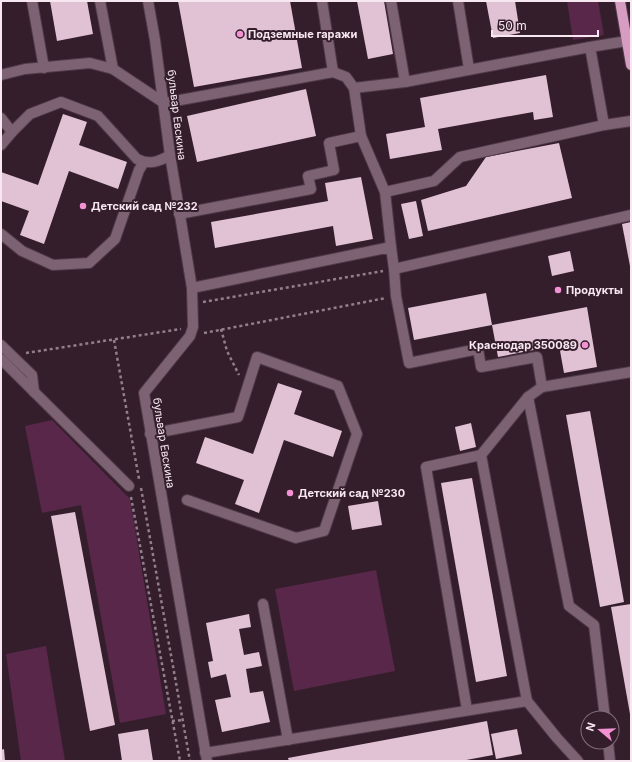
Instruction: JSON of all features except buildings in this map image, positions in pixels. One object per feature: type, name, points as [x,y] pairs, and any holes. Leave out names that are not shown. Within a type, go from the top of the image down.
[{"type":"main road","points":[[620,1],[631,65]]},
{"type":"street","points":[[32,1],[44,68]]},
{"type":"street","points":[[100,1],[113,69]]},
{"type":"street","name":"бульвар Евскина","points":[[148,1],[179,214],[192,288],[193,304],[192,331],[144,393],[206,757]]},
{"type":"street","points":[[322,1],[333,72]]},
{"type":"street","points":[[391,1],[405,82]]},
{"type":"street","points":[[458,1],[469,69]]},
{"type":"street","points":[[354,88],[405,82],[627,41]]},
{"type":"street","points":[[590,47],[604,125]]},
{"type":"street","points":[[1,74],[26,69],[90,63],[113,69],[164,103],[333,72],[346,77],[354,88],[361,136],[385,192],[396,296],[409,363],[478,349],[481,367],[537,357],[542,387]]},
{"type":"street","points":[[1,145],[30,114],[61,102],[98,116],[137,159],[144,162],[159,162],[170,155]]},
{"type":"street","points":[[1,118],[12,132]]},
{"type":"street","points":[[385,192],[434,181],[460,157],[604,125],[631,121]]},
{"type":"street","points":[[179,214],[311,189],[308,176],[334,170],[329,143],[361,136]]},
{"type":"street","points":[[1,234],[22,251],[53,265],[89,263],[115,239],[139,170],[144,162]]},
{"type":"street","points":[[394,269],[631,215]]},
{"type":"street","points":[[192,288],[391,247]]},
{"type":"street","points":[[1,345],[32,375],[34,392]]},
{"type":"street","points":[[150,434],[238,417],[257,358],[338,386],[357,434],[324,531],[296,538],[187,500]]},
{"type":"street","points":[[1,359],[129,486]]},
{"type":"street","points":[[467,710],[426,466],[481,455],[528,397],[542,387],[631,372]]},
{"type":"street","points":[[528,397],[569,606],[594,625],[604,710]]},
{"type":"street","points":[[481,455],[527,701],[578,761]]},
{"type":"street","points":[[263,604],[288,740]]},
{"type":"street","points":[[206,757],[288,740],[527,701]]},
{"type":"street","points":[[609,750],[610,761]]},
{"type":"path","points":[[193,304],[394,269]]},
{"type":"path","points":[[12,356],[114,340],[221,329],[396,296]]},
{"type":"path","points":[[221,329],[227,351],[240,377]]},
{"type":"path","points":[[114,340],[190,761]]},
{"type":"path","points":[[129,486],[180,761]]},
{"type":"path","points":[[172,721],[183,720]]},
{"type":"shaded area","points":[[567,1],[598,1],[604,35],[573,40]]},
{"type":"shaded area","points":[[52,420],[130,499],[166,714],[120,723],[81,505],[42,513],[25,426]]},
{"type":"shaded area","points":[[376,570],[395,671],[294,691],[275,589]]},
{"type":"shaded area","points":[[46,646],[65,761],[21,761],[6,654]]},
{"type":"place","name":"Подземные гаражи","points":[[240,34]]},
{"type":"place","name":"Детский сад №232","points":[[83,206]]},
{"type":"place","name":"Продукты","points":[[558,290]]},
{"type":"place","name":"Краснодар 350089","points":[[585,345]]},
{"type":"place","name":"Детский сад №230","points":[[290,493]]}]
